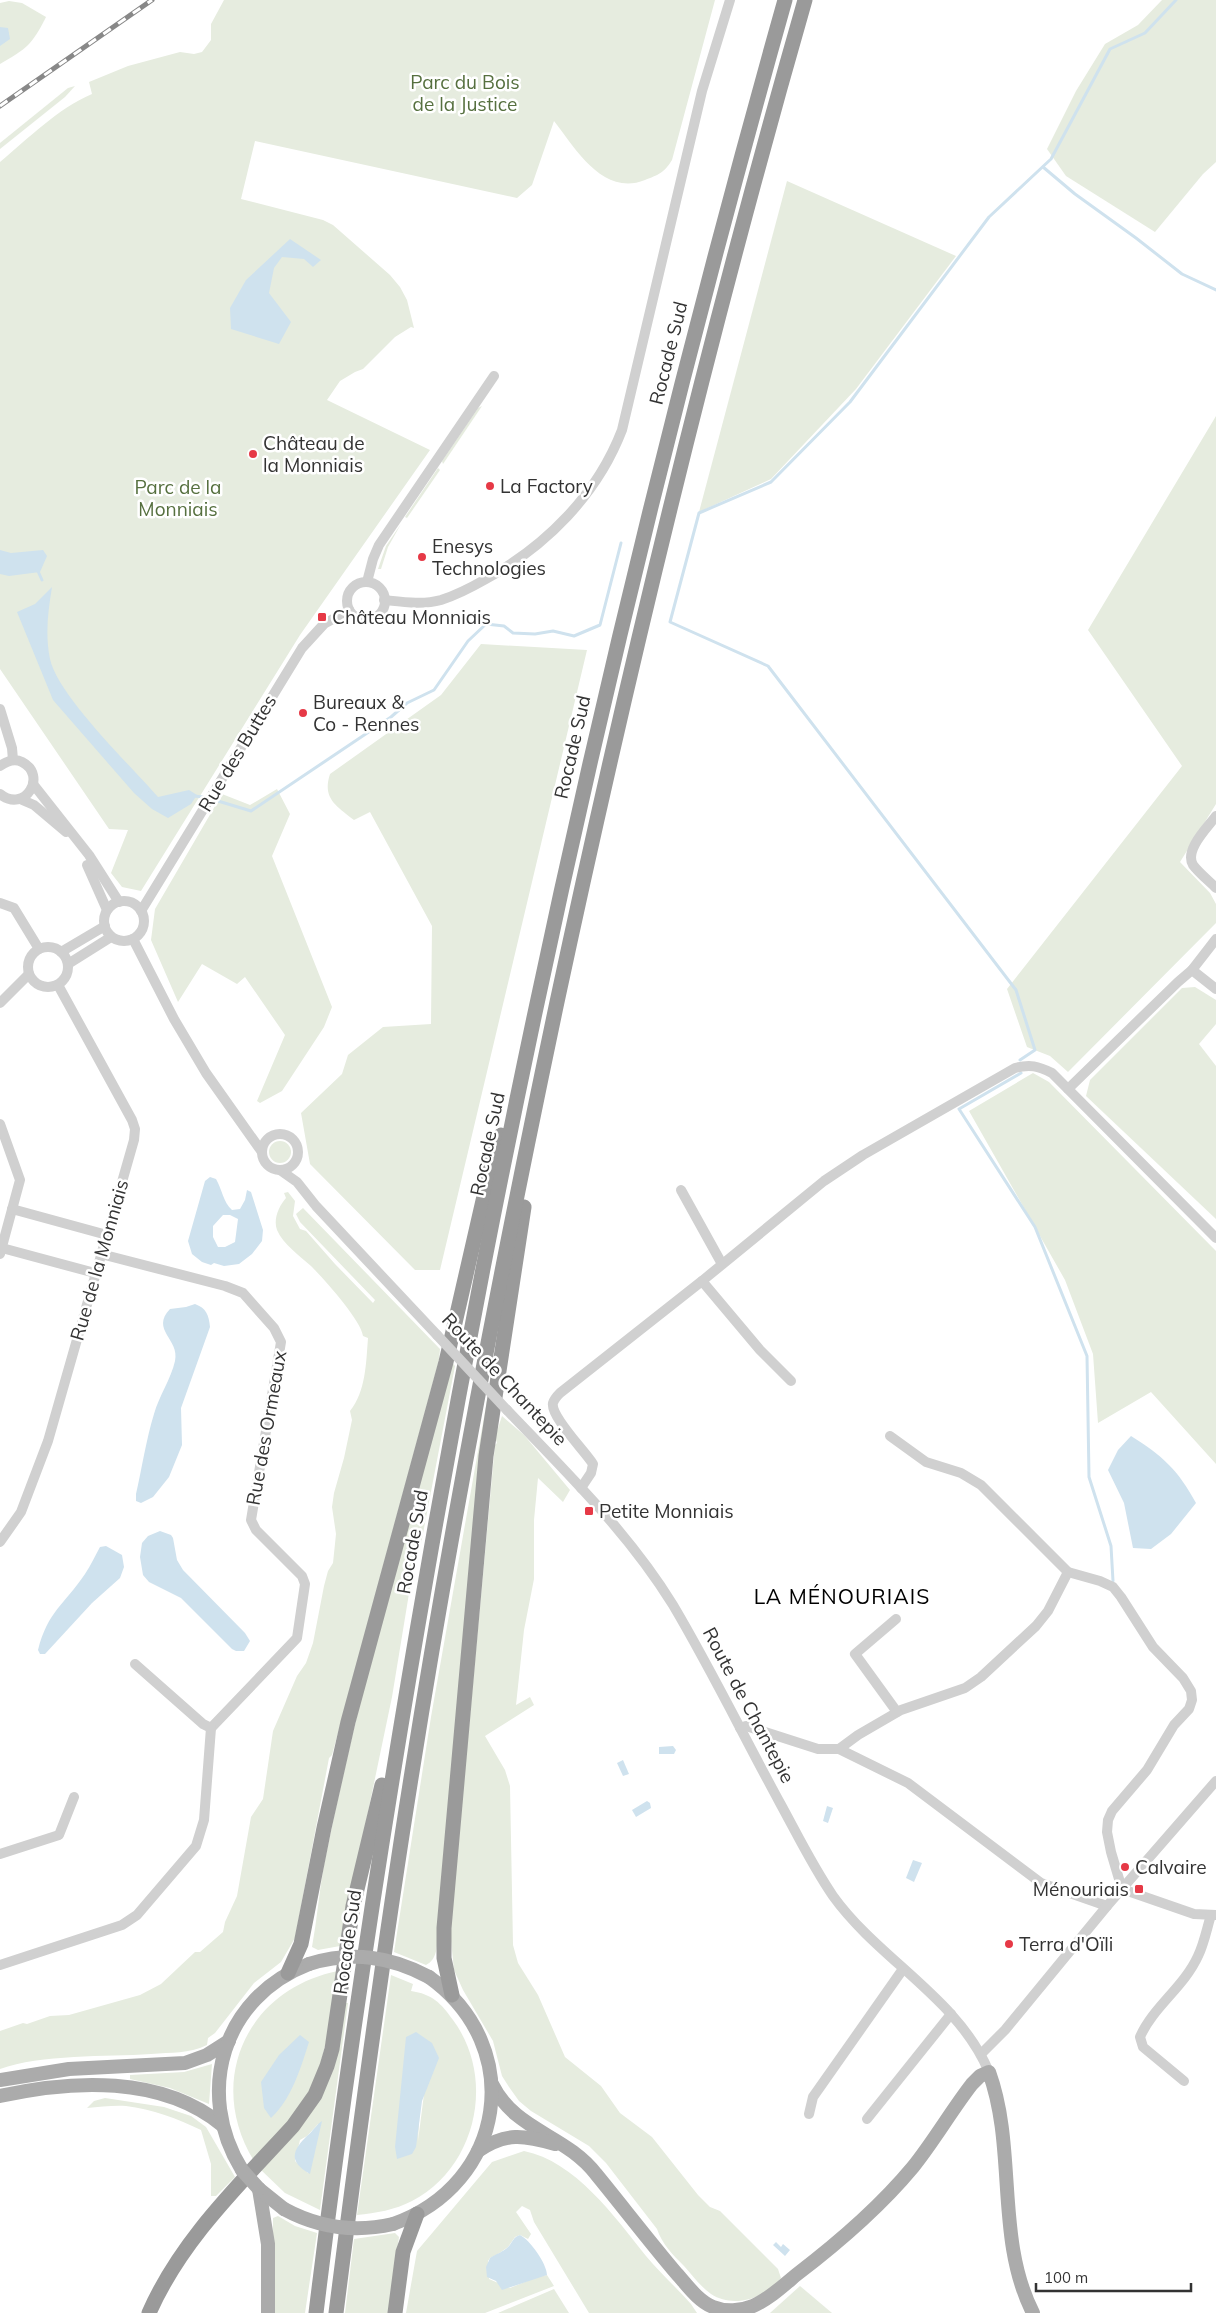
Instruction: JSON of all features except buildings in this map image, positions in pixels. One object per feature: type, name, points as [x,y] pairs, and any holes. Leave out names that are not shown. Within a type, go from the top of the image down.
[{"type":"highway","name":"Rocade Sud","points":[[316,2313],[331,2191],[394,1762],[454,1418],[517,1097],[580,802],[654,491],[702,303],[785,0]]},
{"type":"highway","name":"Rocade Sud","points":[[336,2313],[381,1974],[411,1775],[481,1376],[525,1155],[600,803],[668,518],[720,310],[805,0]]},
{"type":"highway","points":[[288,1973],[301,1944],[324,1828],[348,1722],[446,1362],[493,1157],[517,1097]]},
{"type":"highway","points":[[452,1995],[443,1946],[458,1755],[486,1456],[528,1183],[525,1155]]},
{"type":"highway","points":[[149,2313],[166,2277],[185,2249],[293,2126],[305,2110],[321,2081],[335,2031],[353,1906],[382,1784],[394,1762]]},
{"type":"highway","points":[[395,2313],[403,2252],[417,2214]]},
{"type":"main road","points":[[340,1956],[370,1956],[400,1963],[429,1977],[452,1995],[470,2017],[483,2043],[492,2084],[490,2112],[478,2151],[471,2164],[453,2188],[417,2214],[393,2224],[365,2228],[337,2228],[304,2219],[284,2209],[259,2189],[242,2170],[230,2148],[222,2125],[219,2104],[219,2082],[222,2061],[229,2041],[241,2018],[257,1997],[288,1973],[309,1964],[340,1956]]},
{"type":"main road","points":[[0,2080],[60,2070],[185,2063],[207,2055],[229,2041]]},
{"type":"main road","points":[[492,2084],[505,2106],[518,2118],[567,2148],[594,2171],[695,2293],[717,2311],[734,2310],[758,2304],[836,2243],[902,2180],[923,2154],[972,2084],[980,2076],[989,2072]]},
{"type":"main road","name":"Route de Chantepie","points":[[989,2072],[999,2111],[1014,2252],[1022,2288],[1033,2313]]},
{"type":"main road","points":[[0,2096],[88,2085],[144,2090],[193,2106],[222,2125]]},
{"type":"main road","points":[[478,2151],[496,2140],[512,2136],[534,2139],[567,2148]]},
{"type":"main road","points":[[259,2189],[268,2244],[268,2313]]},
{"type":"street","points":[[384,600],[427,602],[442,600],[504,569],[529,553],[552,532],[597,480],[612,456],[622,430],[702,91],[730,0]]},
{"type":"street","points":[[367,582],[379,545],[494,376]]},
{"type":"street","points":[[367,582],[381,590],[384,600],[382,611],[368,620],[357,618],[349,610],[347,599],[352,588],[367,582]]},
{"type":"street","name":"Rue des Buttes","points":[[141,911],[302,648],[324,624],[349,610]]},
{"type":"street","points":[[0,709],[12,748],[13,760]]},
{"type":"street","points":[[0,766],[13,760],[24,763],[29,767],[34,784],[83,847],[119,902]]},
{"type":"street","points":[[1,796],[14,800],[20,799],[31,790],[34,784]]},
{"type":"street","points":[[20,799],[34,806],[63,827],[92,872],[107,910],[104,926],[111,937],[122,941],[133,939],[142,930],[144,924],[141,911],[129,902],[119,902],[107,910]]},
{"type":"street","points":[[1216,816],[1191,854],[1192,864],[1216,888]]},
{"type":"street","points":[[0,903],[14,908],[39,949]]},
{"type":"street","points":[[60,952],[104,926]]},
{"type":"street","points":[[68,964],[111,937]]},
{"type":"street","points":[[133,939],[174,1019],[206,1073],[250,1132],[270,1167],[280,1170],[286,1169],[296,1162]]},
{"type":"street","points":[[1068,1090],[1192,970],[1216,939]]},
{"type":"street","points":[[51,947],[60,952],[68,964],[67,975],[58,985],[51,988],[37,985],[29,974],[29,960],[39,949],[51,947]]},
{"type":"street","points":[[1192,970],[1216,989]]},
{"type":"street","points":[[0,1003],[29,974]]},
{"type":"street","name":"Rue de la Monniais","points":[[0,1542],[21,1512],[48,1441],[134,1140],[135,1129],[58,985]]},
{"type":"street","points":[[581,1488],[591,1473],[593,1464],[584,1450],[559,1421],[553,1402],[560,1393],[702,1281],[824,1181],[863,1155],[1016,1068],[1026,1065],[1039,1066],[1052,1073],[1216,1238]]},
{"type":"street","points":[[0,1124],[20,1180],[1,1251],[95,1273]]},
{"type":"street","points":[[250,1132],[262,1136],[287,1135],[295,1141],[298,1152],[296,1162],[297,1182]]},
{"type":"street","points":[[262,1152],[265,1142],[273,1136]]},
{"type":"street","name":"Route de Chantepie","points":[[280,1170],[297,1182],[316,1206],[625,1535],[673,1605],[813,1865],[832,1894],[853,1922],[951,2014],[981,2054],[989,2072]]},
{"type":"street","points":[[681,1190],[722,1264]]},
{"type":"street","points":[[12,1209],[106,1235]]},
{"type":"street","name":"Rue des Ormeaux","points":[[102,1254],[225,1286],[243,1293],[274,1328],[281,1342],[251,1520],[256,1530],[302,1576],[305,1584],[297,1638],[211,1728]]},
{"type":"street","points":[[702,1281],[760,1350],[791,1381]]},
{"type":"street","points":[[890,1436],[926,1462],[961,1473],[981,1485],[1068,1572],[1100,1581],[1113,1588],[1154,1647],[1182,1678],[1190,1691],[1192,1700],[1189,1709],[1174,1725],[1147,1770],[1112,1811],[1108,1820],[1107,1832],[1111,1852],[1122,1889]]},
{"type":"street","points":[[840,1749],[858,1735],[896,1712],[965,1688],[981,1677],[1036,1626],[1048,1611],[1068,1572]]},
{"type":"street","points":[[896,1619],[855,1654],[896,1712]]},
{"type":"street","points":[[0,1966],[122,1925],[137,1915],[196,1846],[204,1820],[211,1728],[203,1724],[136,1664]]},
{"type":"street","points":[[740,1728],[746,1726],[818,1749],[840,1749],[908,1783],[1041,1883],[1107,1906]]},
{"type":"street","points":[[981,2054],[999,2037],[1107,1906],[1216,1781]]},
{"type":"street","points":[[0,1854],[58,1835],[74,1797]]},
{"type":"street","points":[[1122,1889],[1194,1914],[1213,1915],[1198,1956],[1184,1978],[1145,2026],[1140,2038],[1143,2048],[1184,2081]]},
{"type":"street","points":[[809,2114],[813,2097],[903,1969]]},
{"type":"street","points":[[867,2119],[951,2014]]},
{"type":"street","points":[[0,2101],[17,2093]]},
{"type":"green space","name":"Parc de la Monniais","points":[[224,0],[715,0],[672,160],[660,173],[645,180],[630,183],[616,182],[603,176],[581,156],[554,121],[532,185],[517,198],[255,141],[241,199],[323,220],[333,225],[390,275],[400,287],[407,300],[414,328],[411,327],[395,337],[363,369],[340,381],[327,400],[430,450],[300,635],[141,891],[122,887],[111,873],[128,830],[109,829],[0,669],[0,162],[55,116],[92,94],[89,82],[128,66],[180,52],[194,54],[202,52],[211,40],[211,24]]},
{"type":"green space","points":[[1162,0],[1216,0],[1216,162],[1203,174],[1155,232],[1066,176],[1047,149],[1076,91],[1105,44],[1138,25]]},
{"type":"green space","points":[[9,1],[22,3],[46,17],[37,34],[28,45],[0,64],[0,3]]},
{"type":"green space","points":[[75,86],[65,97],[0,149],[0,143],[68,88]]},
{"type":"green space","points":[[787,181],[956,256],[856,389],[771,479],[699,512]]},
{"type":"green space","points":[[482,406],[443,464],[442,461],[478,408]]},
{"type":"green space","points":[[1216,416],[1216,804],[1180,862],[1210,893],[1216,904],[1216,923],[1068,1072],[1050,1056],[1027,1047],[1007,989],[1182,766],[1088,630]]},
{"type":"green space","points":[[438,468],[440,470],[407,518],[405,517]]},
{"type":"green space","points":[[401,524],[388,547],[381,569],[378,569],[386,546]]},
{"type":"green space","points":[[481,644],[587,650],[440,1270],[415,1270],[310,1164],[301,1113],[342,1074],[348,1055],[383,1027],[431,1024],[432,926],[370,812],[354,820],[332,801],[329,795],[328,782],[330,774],[441,695]]},
{"type":"green space","points":[[277,789],[290,814],[272,856],[332,1007],[324,1027],[282,1091],[260,1103],[257,1101],[285,1035],[245,977],[237,984],[202,964],[178,1002],[151,940],[155,909],[222,794],[250,805]]},
{"type":"green space","points":[[1195,987],[1216,1000],[1216,1024],[1199,1044],[1216,1066],[1216,1219],[1086,1096],[1090,1080],[1182,988]]},
{"type":"green space","points":[[1033,1073],[1049,1082],[1216,1251],[1216,1464],[1151,1392],[1098,1423],[1093,1354],[1065,1280],[969,1111]]},
{"type":"green space","points":[[280,1141],[288,1144],[291,1152],[288,1160],[280,1163],[272,1160],[269,1152],[272,1144]]},
{"type":"green space","points":[[288,1192],[295,1201],[293,1216],[300,1229],[306,1231],[373,1303],[375,1300],[300,1222],[296,1214],[303,1208],[440,1349],[439,1360],[332,1755],[329,1758],[295,1938],[281,1962],[254,1983],[215,2033],[208,2038],[207,2045],[180,2052],[54,2058],[16,2064],[0,2069],[0,2031],[50,2016],[69,2015],[140,1995],[161,1984],[195,1952],[200,1952],[223,1932],[225,1922],[237,1896],[251,1817],[263,1799],[273,1731],[297,1676],[306,1663],[313,1643],[328,1571],[333,1563],[336,1534],[332,1507],[334,1493],[352,1420],[350,1411],[362,1386],[367,1357],[368,1338],[363,1336],[361,1329],[349,1310],[311,1266],[287,1245],[277,1230],[276,1217],[286,1198],[284,1193]]},
{"type":"green space","points":[[451,1361],[455,1366],[421,1544],[415,1557],[392,1697],[340,1946],[318,1950],[312,1947],[324,1865],[337,1801],[383,1612]]},
{"type":"green space","points":[[487,1400],[490,1403],[437,1947],[433,1959],[426,1965],[394,1952],[431,1717]]},
{"type":"green space","points":[[502,1416],[524,1435],[570,1490],[563,1502],[538,1478],[534,1520],[534,1579],[524,1630],[516,1705],[530,1697],[534,1705],[485,1736],[505,1770],[510,1786],[513,1945],[518,1963],[538,1995],[565,2057],[601,2086],[620,2113],[652,2137],[698,2195],[710,2207],[720,2211],[778,2269],[781,2278],[767,2291],[749,2299],[729,2301],[707,2291],[668,2249],[657,2229],[606,2163],[589,2146],[531,2111],[519,2101],[502,2076],[493,2041],[463,1990],[454,1970],[450,1931],[495,1445],[497,1443],[495,1437]]},
{"type":"green space","points":[[338,1971],[325,2045],[311,2088],[292,2117],[254,2161],[240,2131],[234,2100],[235,2070],[244,2043],[259,2018],[280,1997],[306,1981]]},
{"type":"green space","points":[[391,1975],[413,1984],[411,1991],[425,1994],[435,2000],[453,2020],[466,2043],[474,2068],[476,2094],[473,2120],[465,2144],[452,2167],[434,2186],[412,2201],[399,2207],[357,2215]],"holes":[[[424,2037],[424,2094],[418,2141]]]},
{"type":"green space","points":[[343,2003],[348,2003],[320,2210],[285,2193],[260,2169],[298,2128]],"holes":[[[318,2124],[308,2173],[295,2161],[300,2140],[307,2136]]]},
{"type":"green space","points":[[212,2064],[209,2104],[170,2088],[130,2079],[130,2075],[184,2072]]},
{"type":"green space","points":[[105,2098],[164,2107],[191,2116],[206,2127],[235,2177],[216,2196],[211,2196],[211,2164],[201,2130],[165,2115],[136,2107],[87,2108],[94,2101]]},
{"type":"green space","points":[[524,2151],[543,2157],[577,2178],[607,2208],[651,2262],[691,2304],[697,2313],[589,2313],[534,2222],[530,2210],[522,2206],[516,2212],[531,2234],[528,2239],[520,2235],[515,2237],[508,2247],[490,2258],[488,2261],[489,2279],[510,2288],[547,2275],[554,2286],[485,2313],[406,2313],[417,2251],[492,2162]]},
{"type":"green space","points":[[278,2216],[295,2226],[317,2233],[305,2313],[272,2313],[273,2218]]},
{"type":"green space","points":[[395,2233],[399,2237],[388,2313],[345,2313],[354,2239]]},
{"type":"green space","points":[[800,2286],[832,2313],[770,2313]]},
{"type":"green space","points":[[554,2289],[569,2313],[498,2313]]},
{"type":"water","points":[[0,27],[8,28],[10,39],[0,46]]},
{"type":"water","points":[[290,239],[321,260],[313,267],[304,259],[282,257],[274,268],[269,293],[291,322],[279,344],[231,329],[230,308],[246,280]]},
{"type":"water","points":[[0,550],[11,553],[43,550],[47,556],[40,572],[9,576],[0,574]]},
{"type":"water","points":[[52,587],[49,605],[48,650],[56,674],[66,692],[97,730],[158,797],[189,790],[197,795],[191,804],[168,818],[152,809],[134,793],[53,700],[17,612],[35,604]]},
{"type":"water","points":[[210,1177],[216,1179],[232,1210],[240,1209],[245,1200],[247,1190],[251,1192],[263,1230],[262,1241],[252,1254],[239,1264],[224,1266],[214,1263],[211,1265],[202,1262],[192,1254],[188,1241],[205,1181]],"holes":[[[223,1215],[230,1215],[238,1219],[235,1242],[225,1247],[218,1247],[213,1237],[213,1226]]]},
{"type":"water","points":[[195,1304],[206,1312],[210,1327],[181,1408],[182,1445],[169,1477],[153,1497],[141,1503],[136,1501],[136,1494],[149,1434],[156,1407],[175,1361],[174,1347],[164,1329],[163,1323],[170,1309]]},
{"type":"water","points":[[1131,1436],[1152,1450],[1169,1465],[1183,1481],[1196,1503],[1171,1534],[1151,1549],[1133,1548],[1124,1503],[1108,1470],[1118,1450]]},
{"type":"water","points":[[160,1531],[171,1535],[173,1538],[177,1560],[183,1570],[245,1633],[250,1641],[244,1651],[232,1649],[181,1598],[149,1582],[143,1575],[140,1557],[142,1543],[148,1536]]},
{"type":"water","points":[[106,1546],[122,1555],[124,1567],[120,1578],[92,1603],[45,1654],[40,1654],[38,1650],[42,1637],[52,1617],[85,1574],[100,1547]]},
{"type":"water","points":[[673,1746],[676,1750],[674,1754],[659,1754],[659,1747]]},
{"type":"water","points":[[623,1760],[629,1774],[623,1776],[617,1763]]},
{"type":"water","points":[[647,1801],[650,1803],[651,1808],[636,1817],[632,1810]]},
{"type":"water","points":[[827,1806],[833,1808],[828,1823],[823,1821]]},
{"type":"water","points":[[913,1860],[922,1863],[914,1882],[906,1878]]},
{"type":"water","points":[[416,2032],[432,2043],[439,2058],[422,2101],[416,2147],[412,2154],[397,2159],[395,2147],[406,2037]]},
{"type":"water","points":[[300,2035],[309,2042],[302,2063],[285,2102],[271,2118],[264,2108],[261,2082],[279,2055]]},
{"type":"water","points":[[322,2121],[310,2174],[298,2165],[295,2156],[296,2151],[302,2141]]},
{"type":"water","points":[[520,2235],[537,2253],[547,2275],[502,2290],[496,2281],[487,2277],[486,2267],[490,2258],[506,2249],[514,2238]]},
{"type":"water","points":[[776,2242],[781,2247],[783,2244],[790,2250],[785,2256],[773,2245]]},
{"type":"waterway","points":[[1020,1060],[1035,1050],[1016,990],[768,666],[670,622],[699,513],[771,482],[850,402],[989,217],[1051,159],[1110,49],[1145,33],[1176,0]]},
{"type":"waterway","points":[[1043,167],[1075,194],[1182,274],[1216,290]]},
{"type":"waterway","points":[[218,801],[251,811],[391,717],[407,703],[434,690],[468,641],[486,624],[504,626],[513,633],[535,634],[553,631],[574,636],[600,625],[621,543]]},
{"type":"waterway","points":[[37,569],[42,580]]},
{"type":"waterway","points":[[194,796],[203,797]]},
{"type":"waterway","points":[[1021,1073],[959,1109],[1035,1227],[1087,1356],[1089,1477],[1111,1546],[1113,1581]]},
{"type":"railway","points":[[0,106],[152,0]]},
{"type":"place","name":"Château de la Monniais","points":[[253,454]]},
{"type":"place","name":"La Factory","points":[[490,486]]},
{"type":"place","name":"Enesys Technologies","points":[[422,557]]},
{"type":"place","name":"Château Monniais","points":[[322,617]]},
{"type":"place","name":"Bureaux & Co - Rennes","points":[[303,713]]},
{"type":"place","name":"Petite Monniais","points":[[589,1511]]},
{"type":"place","name":"Calvaire","points":[[1125,1867]]},
{"type":"place","name":"Ménouriais","points":[[1139,1889]]},
{"type":"place","name":"Terra d'Oïli","points":[[1009,1944]]},
{"type":"district","name":"LA MÉNOURIAIS","points":[[842,1597]]},
{"type":"park label","name":"Parc du Bois de la Justice","points":[[465,93]]}]
